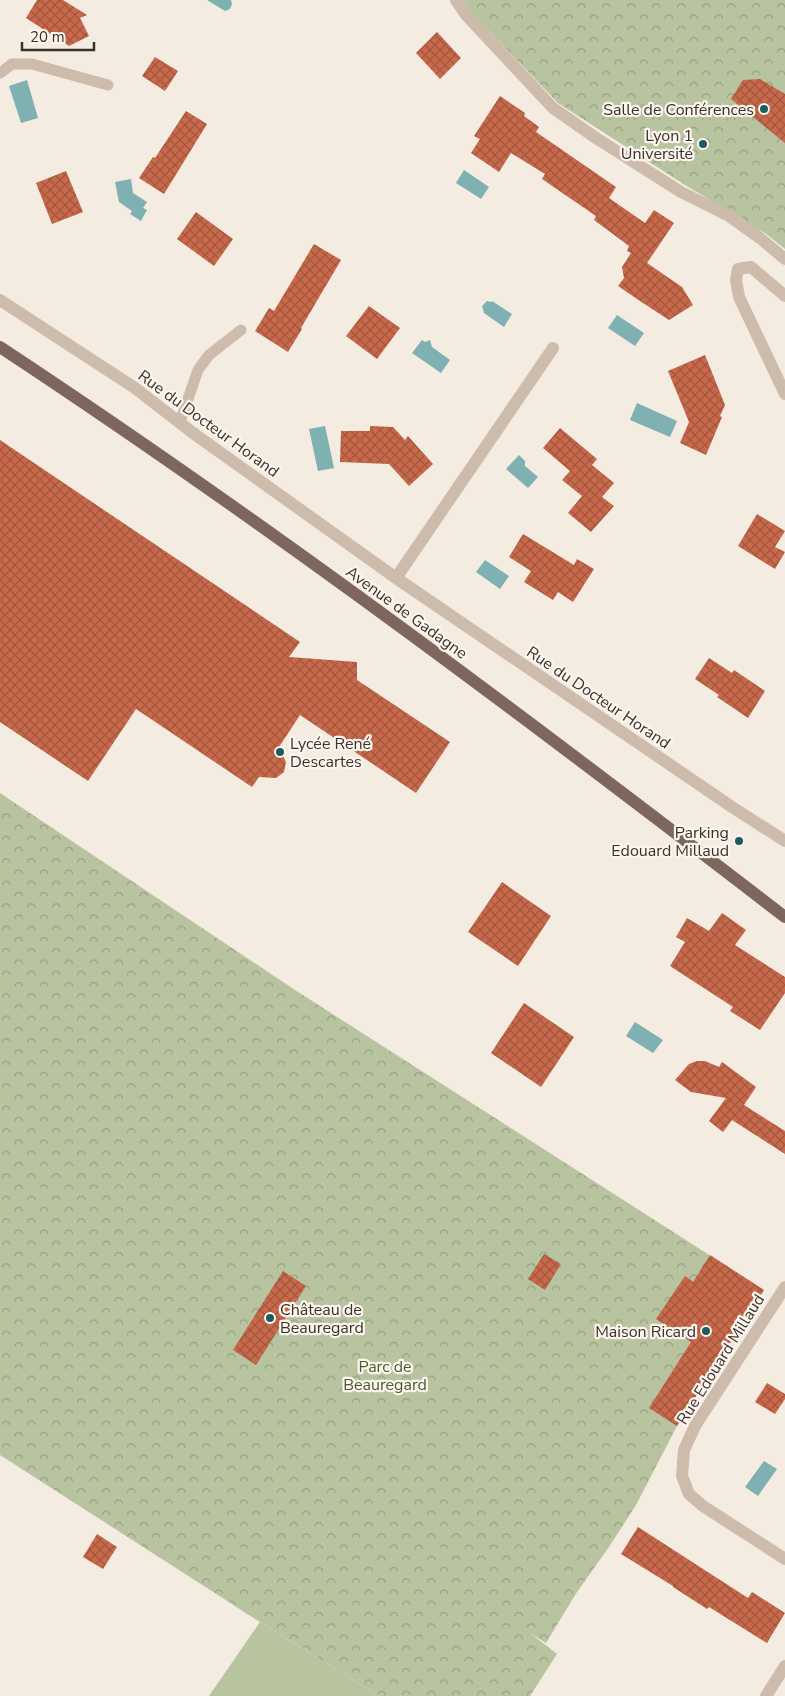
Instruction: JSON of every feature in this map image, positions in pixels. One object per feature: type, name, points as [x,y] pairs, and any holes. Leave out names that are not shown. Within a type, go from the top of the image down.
[{"type":"main road","name":"Avenue de Gadagne","points":[[0,348],[80,400],[213,492],[388,617],[785,917]]},
{"type":"street","points":[[456,0],[466,14],[553,108],[681,192],[729,216],[785,259]]},
{"type":"street","points":[[785,296],[751,267],[738,269],[736,280],[739,297],[785,394]]},
{"type":"street","name":"Rue du Docteur Horand","points":[[0,300],[135,388],[193,433],[396,578],[732,807],[785,841]]},
{"type":"street","points":[[396,578],[553,348]]},
{"type":"street","name":"Rue Edouard Millaud","points":[[785,1287],[695,1426],[684,1450],[682,1476],[689,1494],[703,1506],[785,1559]]},
{"type":"street","points":[[766,1696],[785,1666]]},
{"type":"lane","points":[[0,73],[12,64],[32,64],[108,85]]},
{"type":"lane","points":[[180,422],[198,370],[209,355],[241,330]]},
{"type":"green space","name":"Lyon 1 Université","points":[[463,0],[785,0],[785,249],[765,233],[685,185],[558,103],[470,11]]},
{"type":"green space","name":"Parc de Beauregard","points":[[0,793],[295,990],[764,1290],[677,1426],[636,1505],[577,1592],[546,1643],[530,1633],[557,1654],[530,1696],[379,1696],[0,1455]]},
{"type":"green space","points":[[260,1622],[379,1696],[209,1696]]},
{"type":"water","points":[[207,0],[231,0],[232,4],[230,9],[225,11]]},
{"type":"water","points":[[27,80],[38,118],[21,123],[9,86]]},
{"type":"water","points":[[464,170],[489,187],[481,199],[456,183]]},
{"type":"water","points":[[131,179],[133,193],[147,202],[143,208],[147,210],[141,221],[130,214],[132,211],[119,202],[115,182]]},
{"type":"water","points":[[487,301],[492,301],[512,314],[504,327],[484,313],[482,306]]},
{"type":"water","points":[[617,315],[644,333],[635,346],[608,328]]},
{"type":"water","points":[[422,340],[425,342],[430,340],[432,347],[450,360],[441,373],[412,353]]},
{"type":"water","points":[[637,403],[677,421],[670,437],[630,420]]},
{"type":"water","points":[[325,426],[334,468],[318,471],[309,429]]},
{"type":"water","points":[[519,455],[525,461],[525,466],[538,477],[528,488],[506,469]]},
{"type":"water","points":[[485,560],[509,576],[500,589],[476,572]]},
{"type":"water","points":[[635,1022],[663,1040],[653,1053],[626,1036]]},
{"type":"water","points":[[764,1461],[777,1469],[758,1496],[745,1487]]},
{"type":"building","points":[[37,0],[63,0],[87,15],[80,18],[89,36],[69,46],[26,18]]},
{"type":"building","points":[[437,32],[461,58],[440,79],[416,53]]},
{"type":"building","points":[[155,57],[178,71],[165,91],[142,76]]},
{"type":"building","name":"Salle de Conférences","points":[[760,79],[785,94],[785,143],[731,99],[743,80]]},
{"type":"building","points":[[500,96],[525,113],[524,116],[539,127],[536,132],[616,187],[609,198],[645,223],[654,210],[674,223],[647,263],[682,287],[693,305],[669,320],[618,286],[624,278],[622,267],[631,253],[627,251],[629,246],[594,220],[596,216],[542,179],[545,174],[511,153],[499,172],[471,153],[480,139],[474,136]]},
{"type":"building","points":[[186,111],[207,124],[164,194],[139,178],[153,157],[155,158]]},
{"type":"building","points":[[66,171],[83,212],[52,224],[36,183]]},
{"type":"building","points":[[196,212],[233,239],[214,266],[177,239]]},
{"type":"building","points":[[314,244],[341,260],[288,352],[255,331],[269,308],[274,311]]},
{"type":"building","points":[[369,306],[400,328],[377,359],[346,336]]},
{"type":"building","points":[[705,355],[725,405],[706,455],[680,443],[689,422],[668,371]]},
{"type":"building","points":[[370,426],[393,427],[405,440],[408,436],[433,464],[409,486],[389,464],[340,462],[341,431],[370,431]]},
{"type":"building","points":[[560,428],[597,459],[592,465],[614,483],[602,497],[614,506],[591,532],[568,513],[582,496],[562,480],[570,471],[543,448]]},
{"type":"building","points":[[0,440],[300,642],[289,657],[357,662],[357,680],[450,742],[416,793],[300,715],[279,747],[286,762],[284,772],[276,778],[259,777],[252,787],[136,709],[88,781],[0,722]]},
{"type":"building","points":[[757,514],[785,531],[775,547],[785,552],[775,569],[738,546]]},
{"type":"building","points":[[523,534],[574,565],[577,559],[594,569],[573,602],[558,592],[553,600],[524,582],[531,571],[509,557]]},
{"type":"building","points":[[709,658],[732,673],[734,670],[765,691],[748,718],[695,679]]},
{"type":"building","points":[[502,882],[551,916],[518,966],[468,932]]},
{"type":"building","points":[[722,913],[746,930],[735,945],[785,977],[785,993],[760,1030],[730,1011],[733,1007],[670,966],[685,942],[676,937],[687,918],[709,931]]},
{"type":"building","points":[[524,1003],[574,1037],[541,1087],[491,1053]]},
{"type":"building","points":[[705,1061],[719,1067],[722,1062],[756,1087],[744,1105],[785,1131],[785,1154],[732,1120],[723,1132],[709,1121],[726,1098],[691,1092],[675,1080],[689,1064]]},
{"type":"building","points":[[544,1254],[561,1264],[545,1290],[528,1279]]},
{"type":"building","name":"Maison Ricard","points":[[710,1255],[764,1290],[677,1426],[649,1408],[691,1342],[656,1319],[685,1276],[693,1282]]},
{"type":"building","name":"Château de Beauregard","points":[[283,1271],[306,1286],[256,1365],[233,1350]]},
{"type":"building","points":[[767,1383],[785,1394],[785,1399],[775,1414],[755,1402]]},
{"type":"building","points":[[638,1527],[748,1598],[752,1592],[785,1613],[767,1643],[709,1607],[707,1609],[621,1554]]},
{"type":"building","points":[[97,1534],[117,1547],[103,1569],[83,1557]]},
{"type":"place","name":"Salle de Conférences","points":[[764,109]]},
{"type":"place","name":"Lyon 1 Université","points":[[703,144]]},
{"type":"place","name":"Lycée René Descartes","points":[[280,752]]},
{"type":"place","name":"Parking Edouard Millaud","points":[[739,841]]},
{"type":"place","name":"Château de Beauregard","points":[[270,1318]]},
{"type":"place","name":"Maison Ricard","points":[[706,1331]]}]
